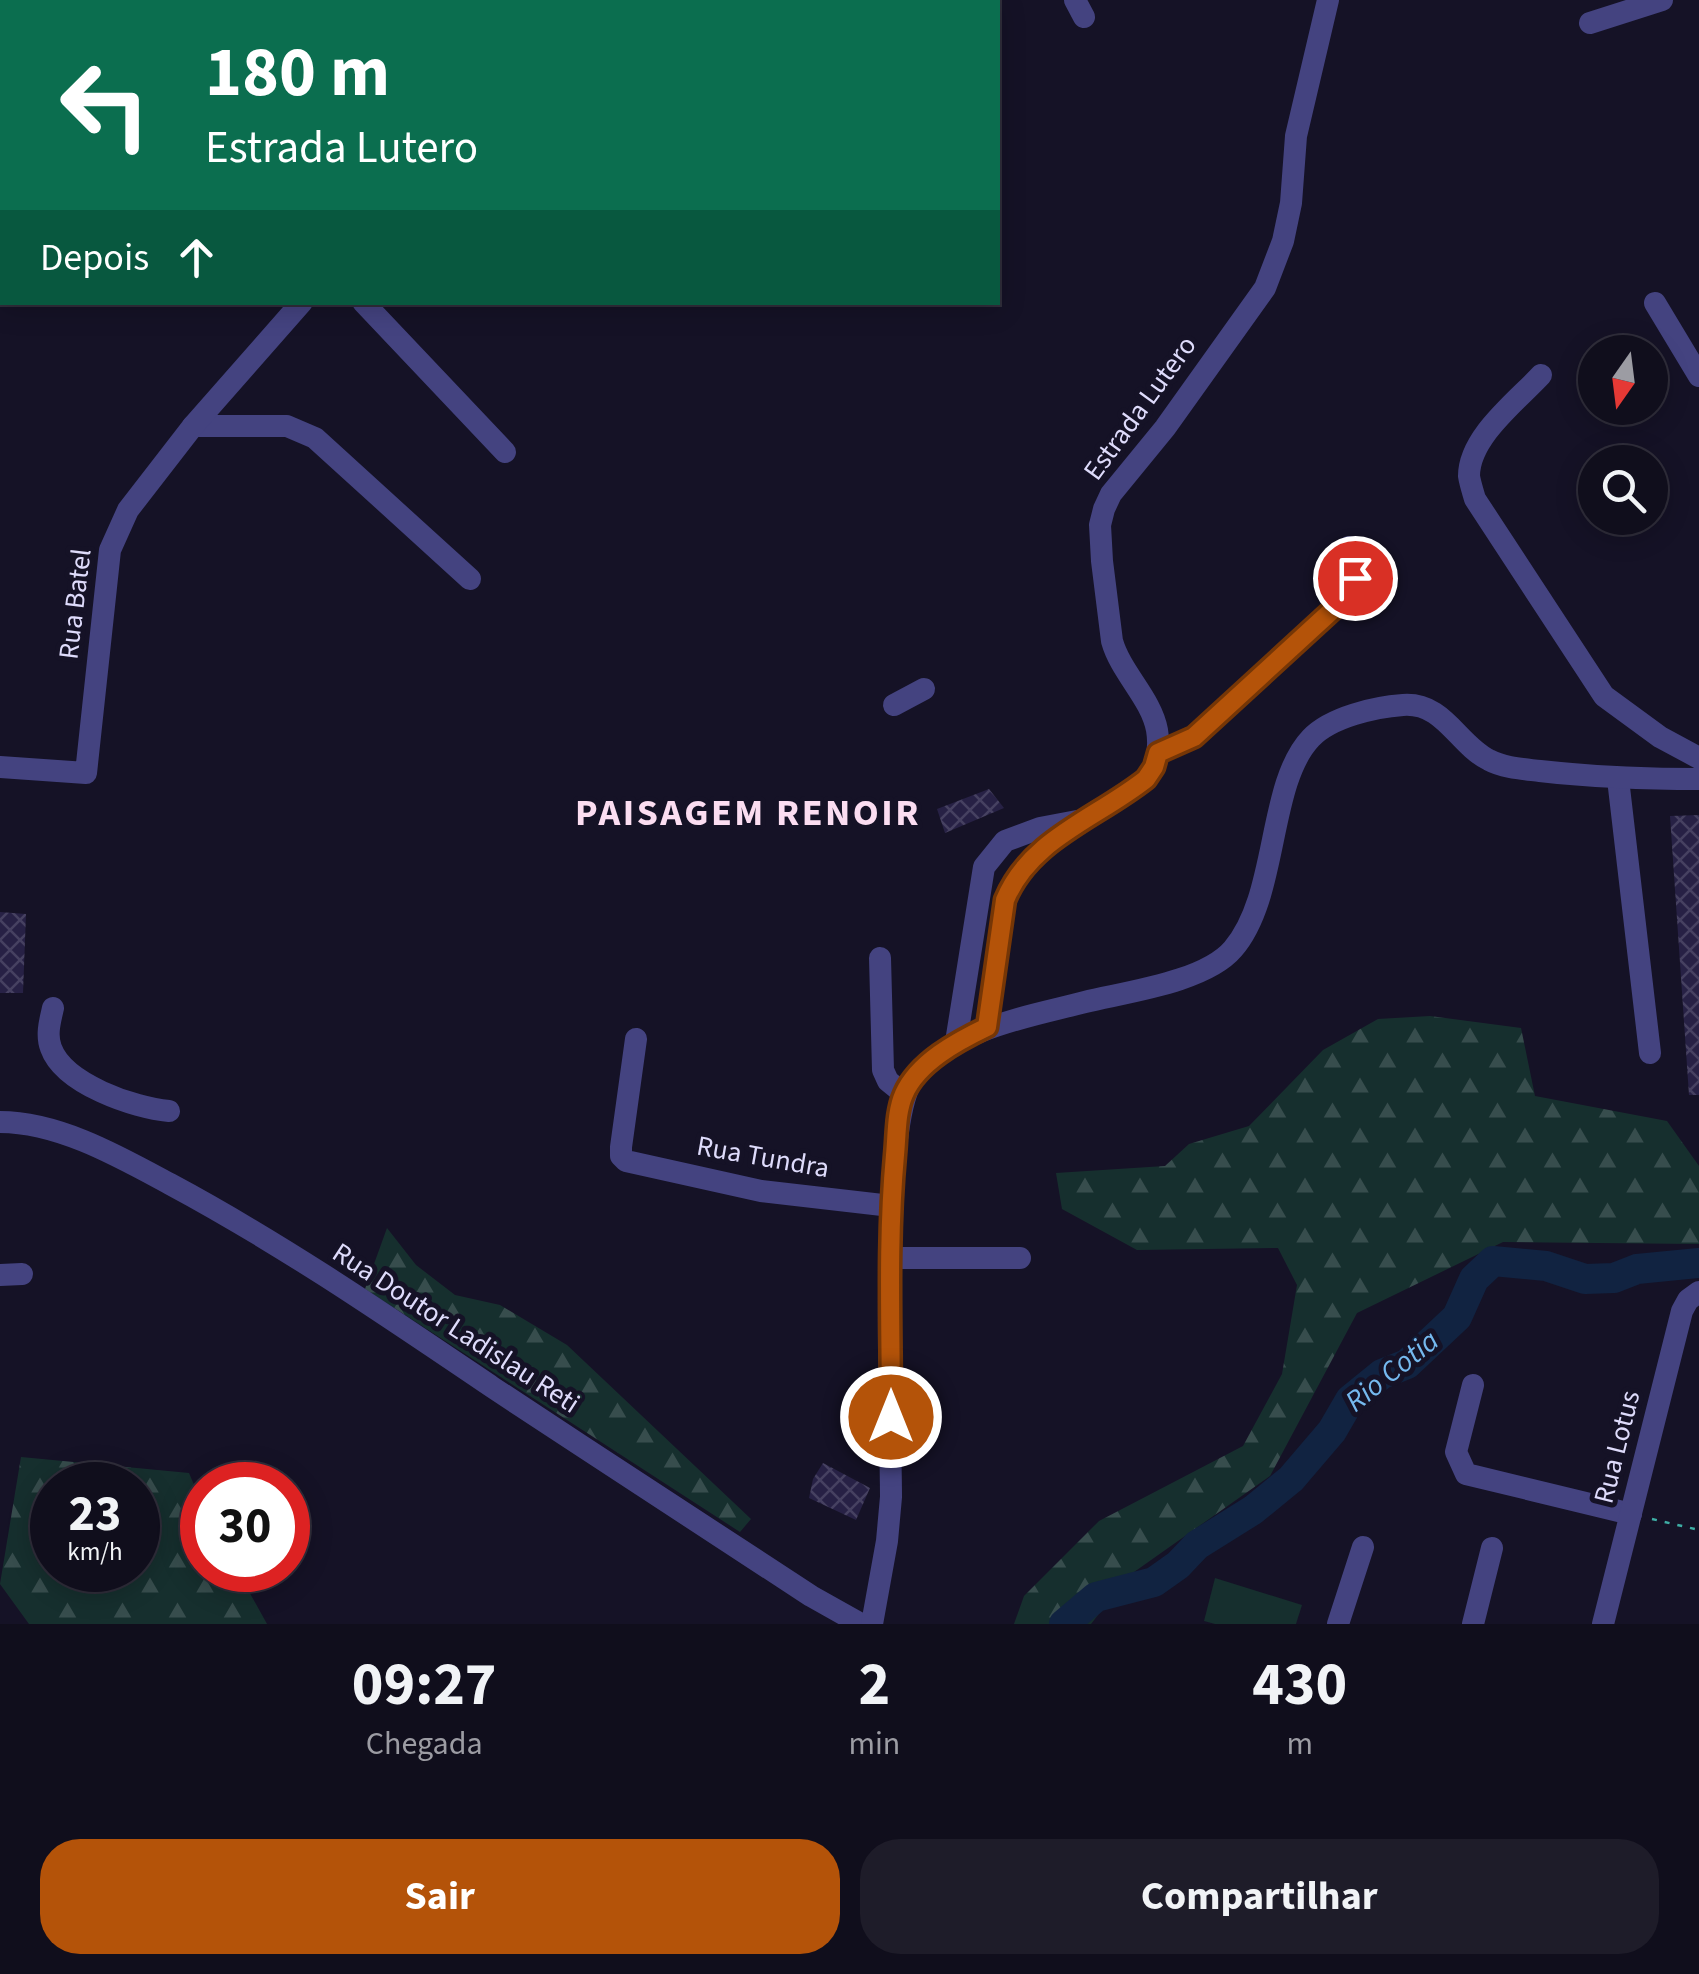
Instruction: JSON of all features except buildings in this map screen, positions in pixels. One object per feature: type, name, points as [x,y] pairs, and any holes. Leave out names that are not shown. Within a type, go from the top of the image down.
[{"type":"street","name":"Estrada Lutero","points":[[1158,753],[1154,720],[1117,658],[1112,641],[1100,525],[1111,494],[1187,397],[1265,288],[1276,264],[1291,203],[1301,107],[1328,0]]},
{"type":"street","points":[[1590,23],[1662,0]]},
{"type":"street","points":[[1655,303],[1699,376]]},
{"type":"street","name":"Rua Batel","points":[[0,767],[86,773],[110,550],[128,510],[193,426],[299,305]]},
{"type":"street","points":[[367,305],[505,452]]},
{"type":"street","points":[[1542,375],[1483,438],[1472,458],[1469,477],[1475,499],[1604,696],[1660,737],[1699,758]]},
{"type":"street","points":[[193,426],[287,426],[315,438],[470,579]]},
{"type":"street","points":[[987,1027],[1005,900],[1018,874],[1080,821],[1146,779],[1158,753],[1194,737],[1351,593],[1355,578],[1349,547]]},
{"type":"street","points":[[894,704],[924,689]]},
{"type":"street","points":[[872,1624],[888,1541],[891,1497],[891,1206],[899,1113],[914,1078],[956,1042],[987,1027],[1177,979],[1214,965],[1231,952],[1244,934],[1260,897],[1288,785],[1299,758],[1311,738],[1330,725],[1359,714],[1404,705],[1424,707],[1440,715],[1489,761],[1510,767],[1618,780],[1699,779]]},
{"type":"street","points":[[1618,780],[1650,1053]]},
{"type":"street","points":[[956,1042],[980,882],[993,852],[1005,841],[1040,828],[1080,821]]},
{"type":"street","points":[[1005,841],[1018,874]]},
{"type":"street","points":[[880,958],[883,1070],[904,1094]]},
{"type":"street","points":[[53,1008],[48,1030],[51,1048],[63,1068],[127,1104],[169,1111]]},
{"type":"street","name":"Rua Tundra","points":[[636,1039],[621,1148],[626,1162],[761,1191],[891,1206]]},
{"type":"street","name":"Rua Doutor Ladislau Reti","points":[[0,1122],[38,1127],[76,1139],[221,1212],[355,1295],[810,1596],[860,1624]]},
{"type":"street","points":[[891,1258],[1020,1258]]},
{"type":"street","name":"Rua Lotus","points":[[1604,1624],[1682,1311],[1699,1292]]},
{"type":"street","points":[[1473,1385],[1456,1452],[1466,1474],[1631,1514]]},
{"type":"street","points":[[1338,1624],[1363,1547]]},
{"type":"street","points":[[1473,1624],[1492,1548]]},
{"type":"path","points":[[1631,1514],[1699,1530]]},
{"type":"green space","points":[[1430,1016],[1521,1028],[1535,1096],[1667,1121],[1699,1166],[1699,1244],[1503,1242],[1357,1313],[1270,1476],[1127,1577],[1091,1624],[1014,1624],[1024,1596],[1099,1521],[1243,1446],[1282,1374],[1297,1285],[1278,1248],[1137,1250],[1062,1209],[1056,1173],[1165,1166],[1189,1144],[1249,1126],[1323,1050],[1378,1019]]},
{"type":"green space","points":[[387,1228],[416,1265],[455,1295],[500,1305],[567,1345],[751,1519],[740,1532],[365,1289]]},
{"type":"green space","points":[[21,1457],[74,1462],[30,1462],[30,1592],[160,1592],[160,1470],[180,1472],[180,1592],[249,1592],[267,1624],[29,1624],[0,1584]]},
{"type":"green space","points":[[1215,1578],[1302,1605],[1296,1624],[1204,1621]]},
{"type":"waterway","name":"Rio Cotia","points":[[1064,1624],[1096,1597],[1154,1582],[1197,1545],[1253,1510],[1291,1479],[1332,1431],[1350,1400],[1382,1374],[1407,1364],[1457,1317],[1474,1279],[1493,1261],[1546,1266],[1585,1279],[1614,1278],[1637,1269],[1699,1263]]},
{"type":"district","name":"PAISAGEM RENOIR","points":[[748,813]]},
{"type":"route","points":[[891,1417],[891,1206],[899,1113],[914,1078],[956,1042],[987,1027],[1005,900],[1012,884],[1052,842],[1146,779],[1158,753],[1194,737],[1351,593],[1355,578]]}]
